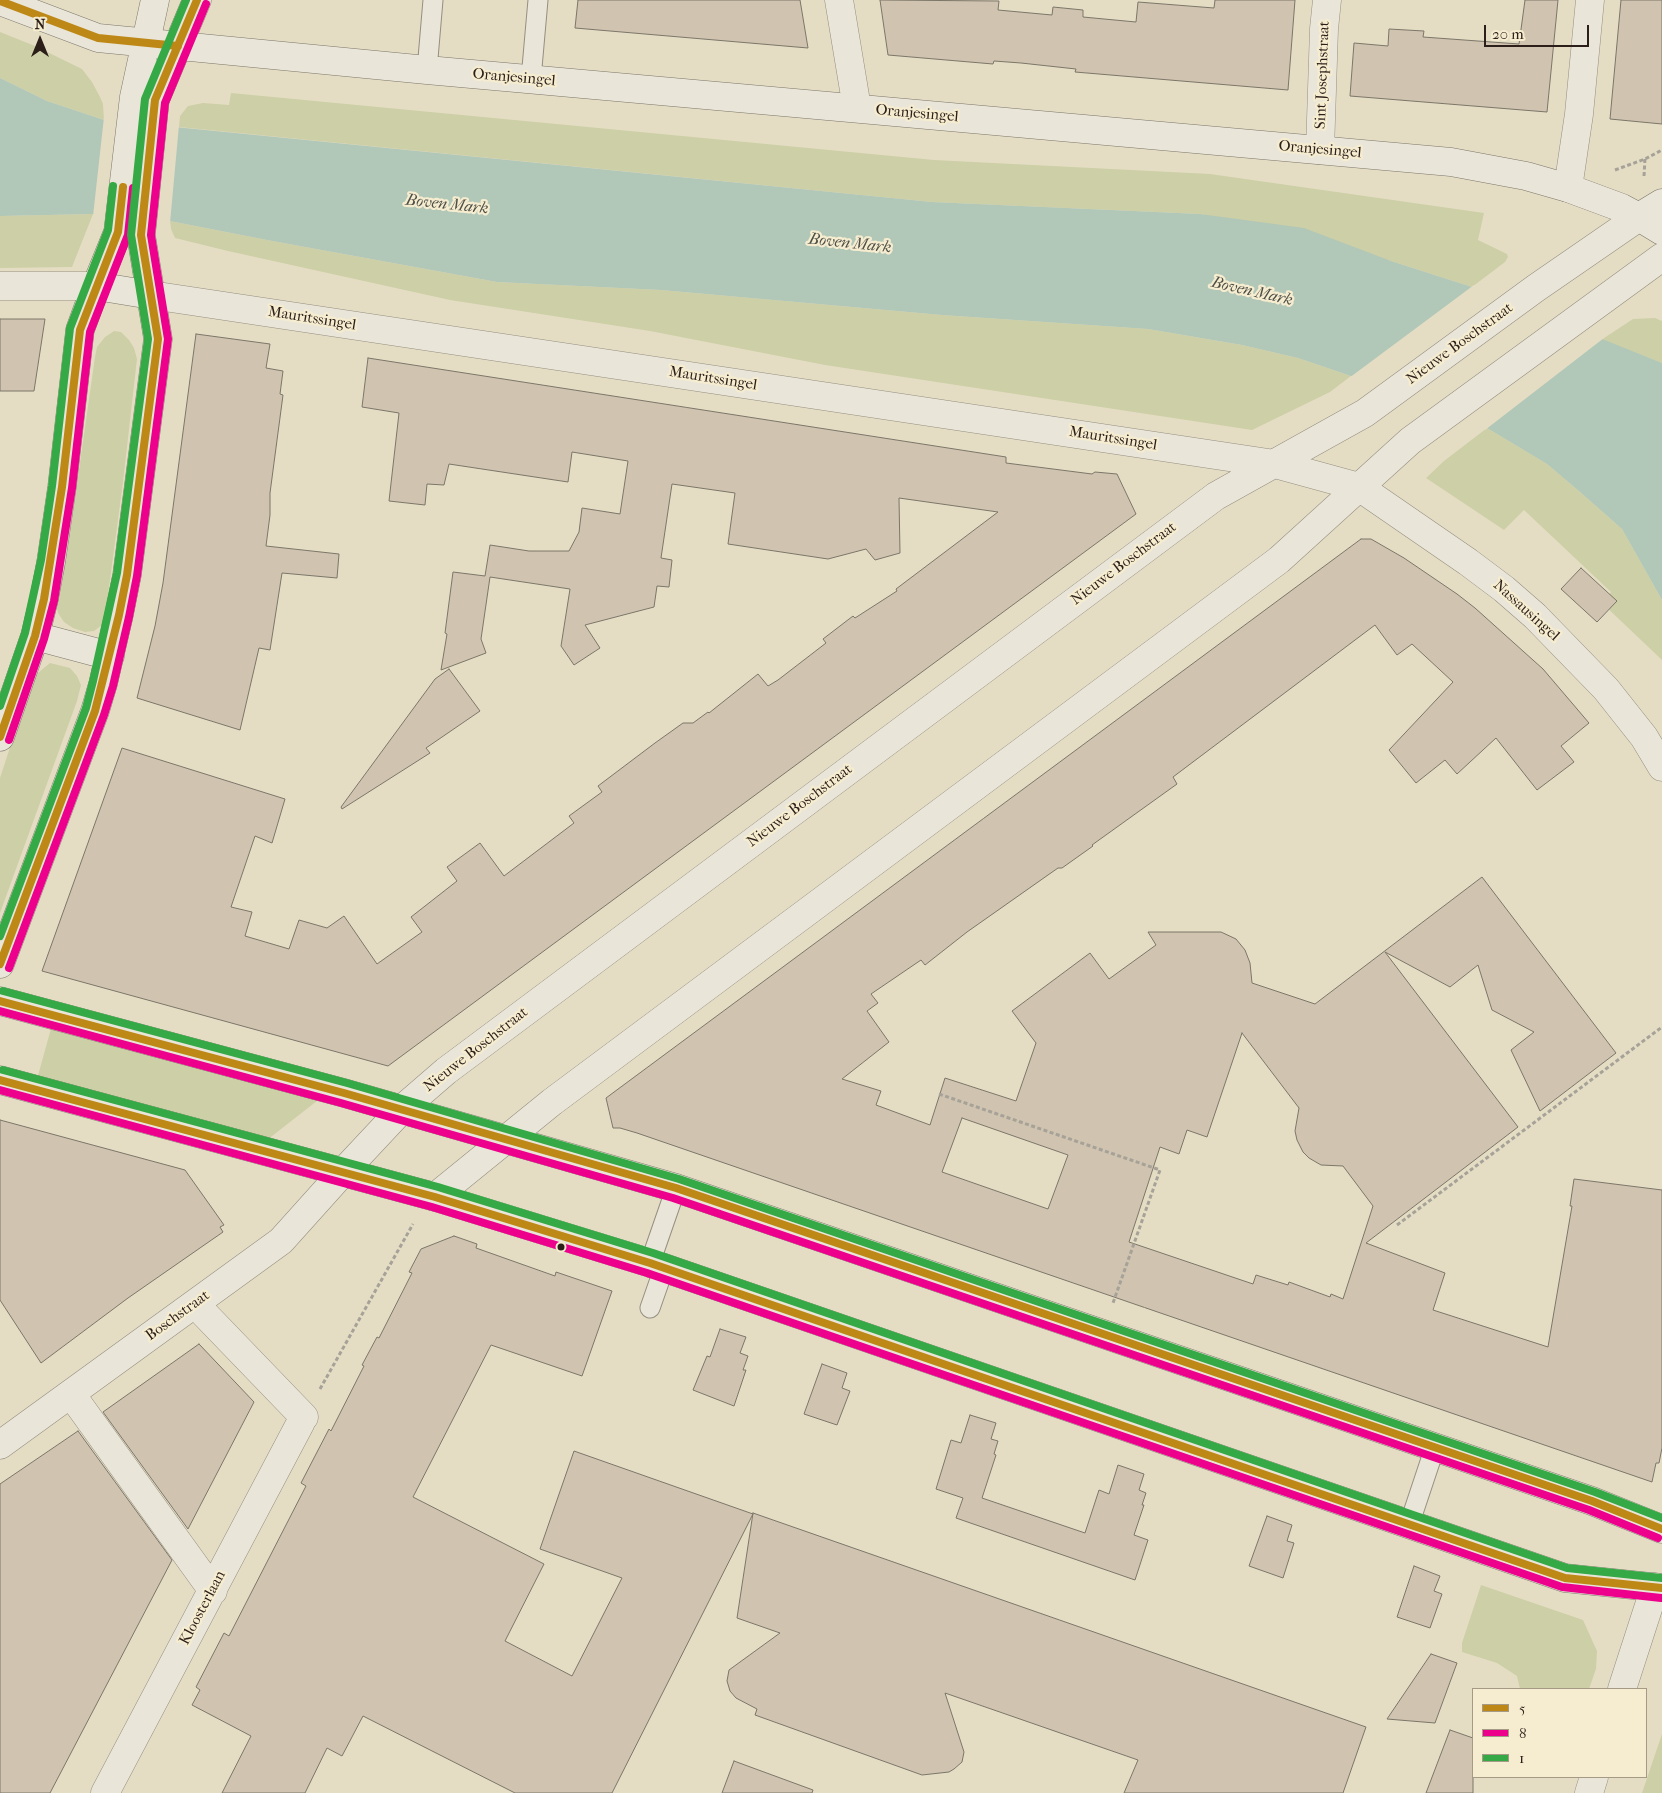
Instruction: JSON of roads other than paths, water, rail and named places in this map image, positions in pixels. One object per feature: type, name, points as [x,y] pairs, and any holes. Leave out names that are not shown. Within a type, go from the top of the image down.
[{"type":"street","points":[[155,0],[162,45]]},
{"type":"street","points":[[0,964],[95,711],[110,656],[127,575],[158,339],[151,295],[130,233],[145,99],[162,45],[197,0]]},
{"type":"street","points":[[839,0],[856,108]]},
{"type":"street","name":"Sint Josephstraat","points":[[1320,150],[1324,29],[1327,0]]},
{"type":"street","points":[[1568,188],[1579,114],[1590,0]]},
{"type":"street","name":"Oranjesingel","points":[[0,1],[98,38],[427,70],[1471,165],[1526,176],[1568,188],[1656,220]]},
{"type":"street","name":"Nieuwe Boschstraat","points":[[343,1172],[402,1110],[446,1071],[1208,502],[1365,413],[1536,288],[1656,220]]},
{"type":"street","points":[[0,737],[35,636],[51,562],[61,497],[80,330],[96,286],[130,233]]},
{"type":"street","points":[[435,1197],[552,1102],[1279,560],[1410,441],[1662,257]]},
{"type":"street","name":"Mauritssingel","points":[[0,286],[96,286],[1275,464]]},
{"type":"street","points":[[1275,464],[1360,487]]},
{"type":"street","name":"Nassausingel","points":[[1360,487],[1468,562],[1504,589],[1535,616],[1606,689],[1644,737],[1662,767]]},
{"type":"street","points":[[35,636],[110,656]]},
{"type":"street","points":[[0,1001],[402,1110],[676,1188],[1592,1501],[1662,1529]]},
{"type":"street","points":[[0,1080],[435,1197],[657,1266],[1565,1578],[1658,1588],[1622,1688]]},
{"type":"street","name":"Boschstraat","points":[[0,1445],[281,1241],[343,1172]]},
{"type":"street","name":"Kloosterlaan","points":[[105,1793],[303,1420],[195,1304]]},
{"type":"street","points":[[71,1394],[213,1591]]},
{"type":"street","points":[[1589,1793],[1594,1778]]},
{"type":"lane","points":[[427,70],[433,0]]},
{"type":"lane","points":[[531,79],[538,0]]},
{"type":"lane","points":[[650,1308],[657,1266],[676,1188]]},
{"type":"lane","points":[[1409,1524],[1414,1483],[1435,1447]]},
{"type":"water","name":"Boven Mark","points":[[0,78],[47,101],[104,120],[932,202],[1200,214],[1304,228],[1391,261],[1472,287],[1662,363],[1662,600],[1622,529],[1547,464],[1487,428],[1351,376],[1298,358],[1242,345],[1148,329],[942,315],[661,290],[497,282],[170,221],[93,214],[0,216]]}]
